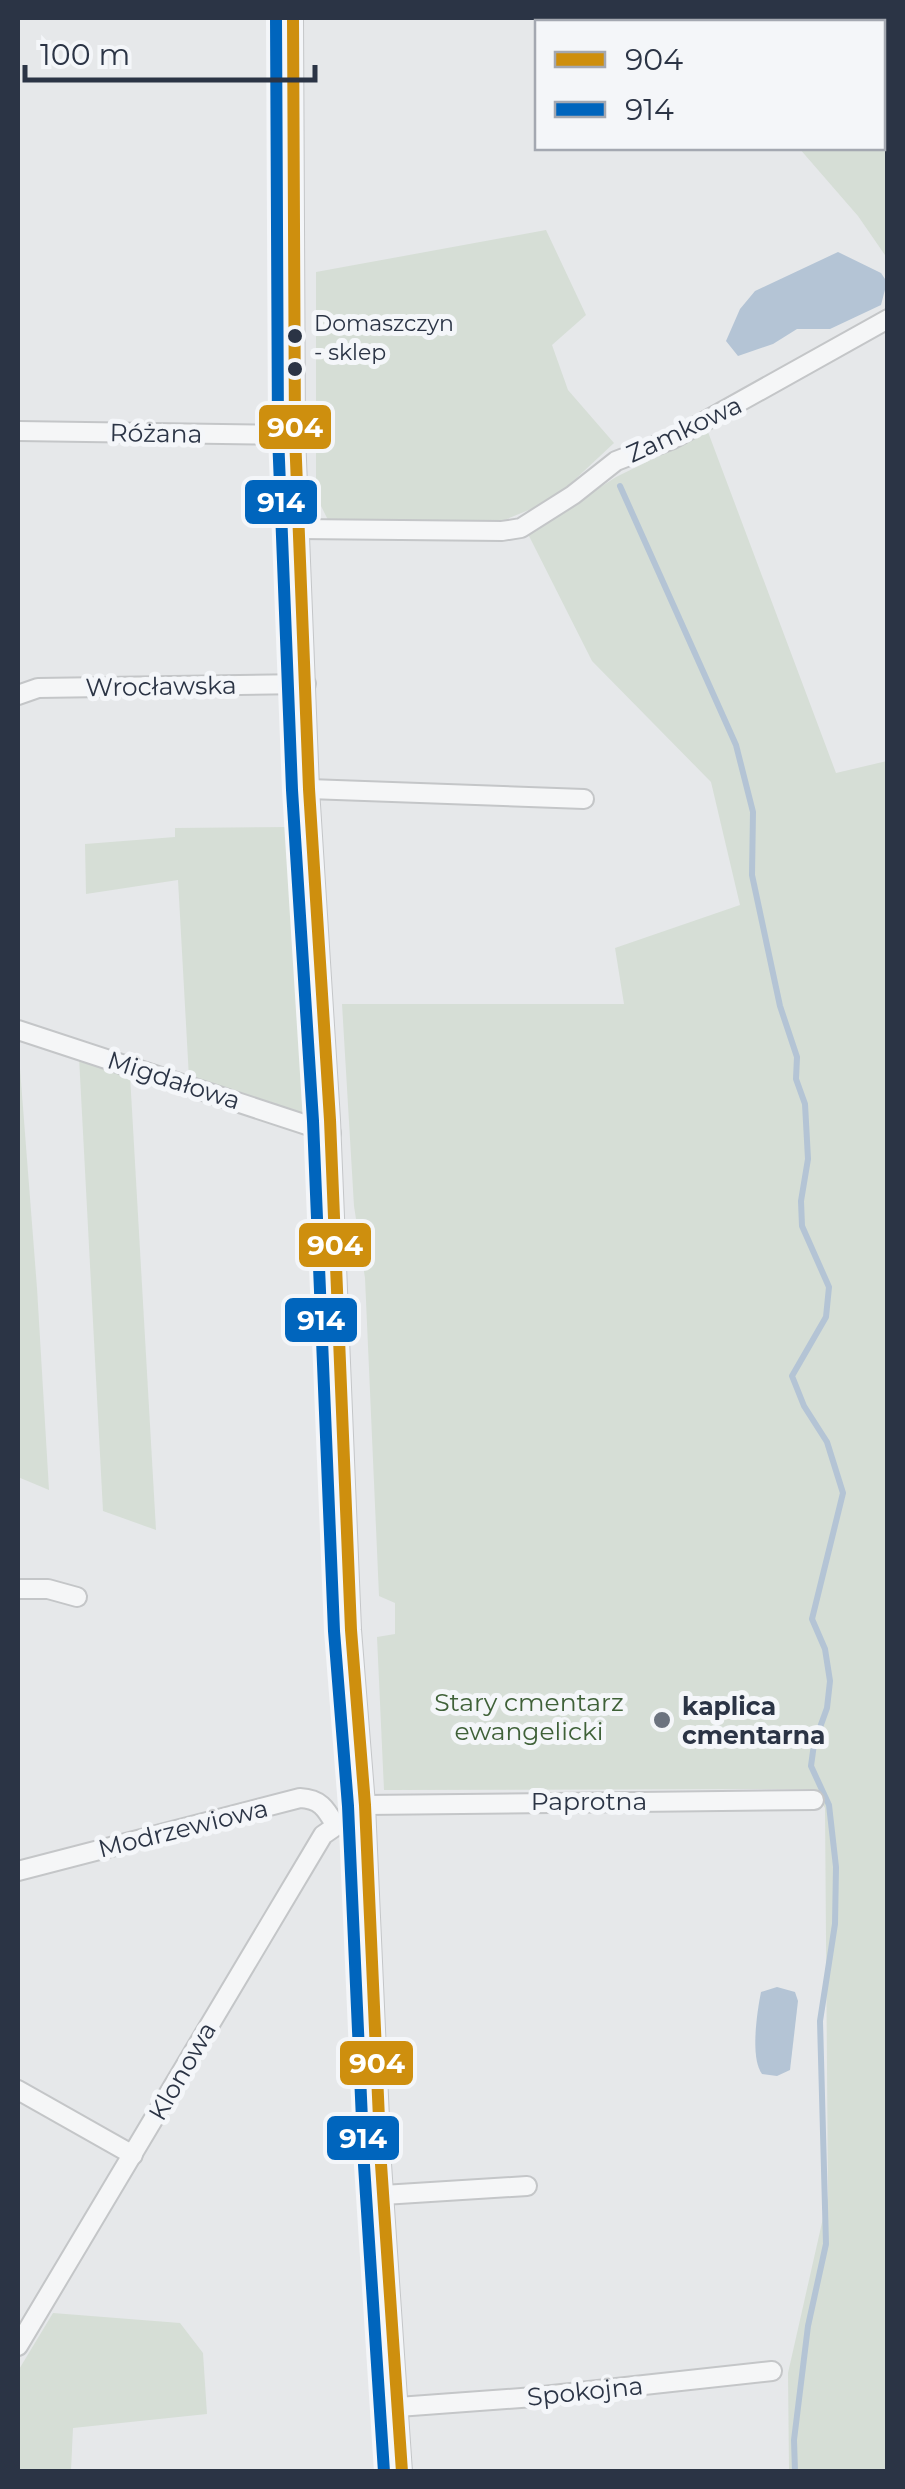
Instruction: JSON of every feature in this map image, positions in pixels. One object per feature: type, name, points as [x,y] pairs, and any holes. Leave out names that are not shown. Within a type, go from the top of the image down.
[{"type":"street","points":[[294,18],[295,436],[310,789],[330,1127],[351,1630],[402,2472]]},
{"type":"street","name":"Zamkowa","points":[[300,529],[520,528],[573,495],[616,461],[689,431],[888,319]]},
{"type":"street","name":"Różana","points":[[18,431],[295,436]]},
{"type":"street","name":"Wrocławska","points":[[18,695],[38,688],[306,684]]},
{"type":"street","points":[[310,789],[584,799]]},
{"type":"street","name":"Migdałowa","points":[[18,1030],[330,1127]]},
{"type":"street","points":[[18,1589],[48,1588],[77,1597]]},
{"type":"street","name":"Modrzewiowa","points":[[18,1871],[300,1798],[313,1798],[324,1806],[336,1826]]},
{"type":"street","name":"Paprotna","points":[[365,1814],[814,1800]]},
{"type":"street","points":[[336,1826],[365,1814]]},
{"type":"street","name":"Klonowa","points":[[18,2346],[306,1862],[323,1835],[336,1826]]},
{"type":"street","points":[[18,2090],[133,2155]]},
{"type":"street","points":[[383,2195],[528,2186]]},
{"type":"street","name":"Spokojna","points":[[398,2407],[534,2397],[772,2371]]},
{"type":"green space","points":[[887,18],[887,258],[858,216],[801,150],[885,150],[885,20],[876,20]]},
{"type":"green space","points":[[546,230],[586,315],[552,345],[568,390],[614,443],[553,500],[497,523],[329,522],[316,496],[316,272]]},
{"type":"green space","name":"Stary cmentarz ewangelicki","points":[[708,432],[836,773],[887,761],[887,2471],[789,2471],[788,2373],[828,2196],[825,1808],[814,1789],[384,1790],[377,1637],[395,1634],[395,1603],[379,1596],[365,1278],[354,1206],[342,1004],[624,1004],[615,948],[740,905],[711,782],[592,661],[528,534],[616,477]]},
{"type":"green space","points":[[295,827],[308,1117],[189,1078],[178,880],[86,894],[85,844],[175,837],[175,828]]},
{"type":"green space","points":[[18,1043],[37,1288],[49,1490],[18,1477]]},
{"type":"green space","points":[[79,1057],[130,1075],[156,1530],[103,1511]]},
{"type":"green space","points":[[53,2313],[180,2323],[203,2353],[207,2414],[73,2428],[71,2471],[18,2471],[18,2371]]},
{"type":"water","points":[[838,252],[881,273],[887,282],[881,305],[830,329],[797,329],[773,344],[738,356],[726,341],[740,309],[755,291]]},
{"type":"water","points":[[777,1987],[795,1992],[798,2001],[790,2070],[777,2076],[762,2074],[755,2046],[761,1992]]},
{"type":"waterway","points":[[885,38],[888,35]]},
{"type":"waterway","points":[[620,486],[736,745],[753,812],[752,875],[780,1006],[797,1057],[796,1079],[805,1104],[808,1159],[801,1201],[802,1226],[829,1287],[826,1317],[792,1376],[804,1406],[827,1442],[843,1493],[812,1619],[825,1649],[830,1681],[811,1766],[829,1805],[836,1867],[835,1924],[820,2021],[826,2244],[808,2326],[794,2440],[795,2472]]},
{"type":"transit line","name":"914","points":[[276,18],[278,435],[292,790],[313,1121],[334,1631],[348,1806],[364,2165],[384,2472]]},
{"type":"transit line","name":"904","points":[[293,18],[295,435],[309,789],[330,1120],[351,1630],[365,1805],[381,2164],[402,2472]]},
{"type":"place","name":"Domaszczyn - sklep","points":[[295,336]]},
{"type":"place","name":"kaplica cmentarna","points":[[662,1720]]}]
